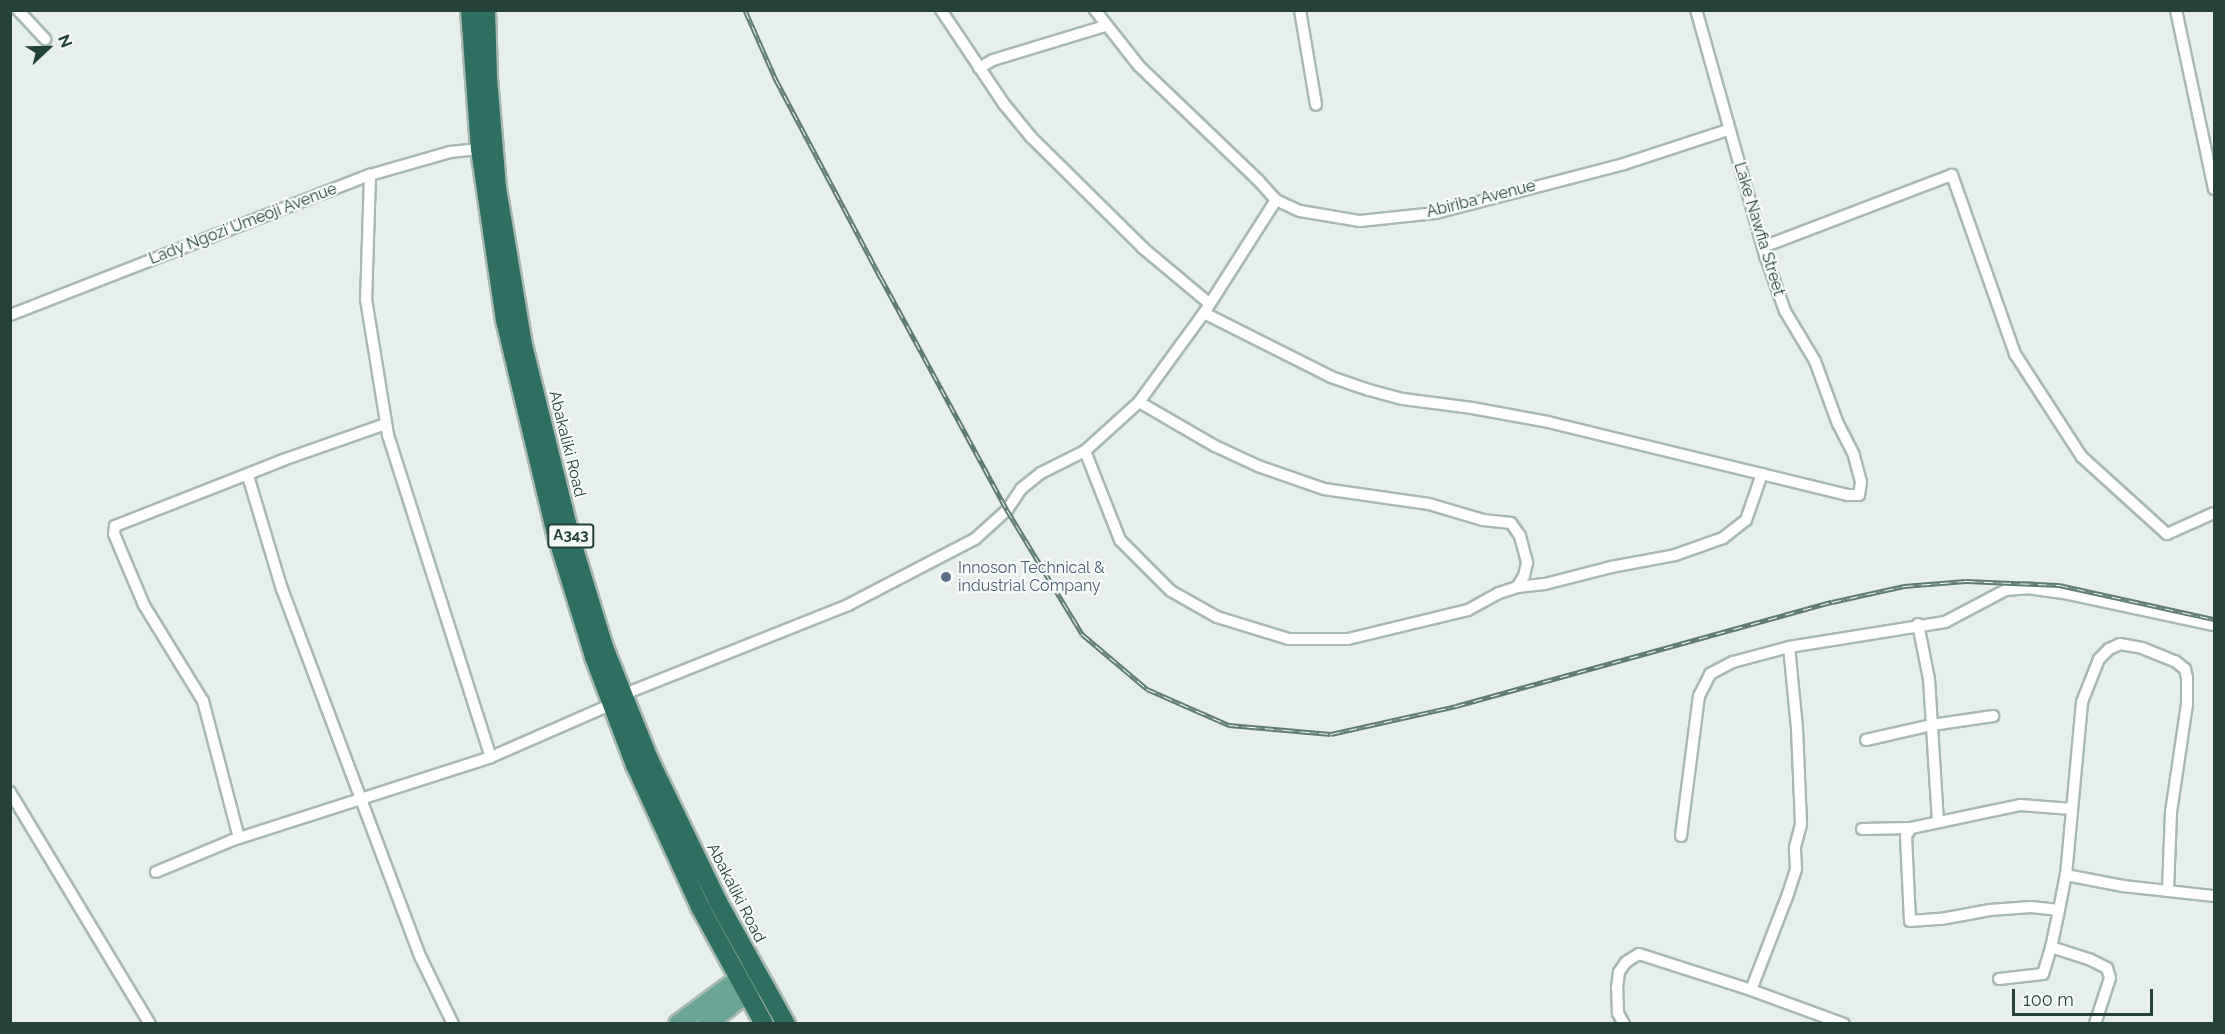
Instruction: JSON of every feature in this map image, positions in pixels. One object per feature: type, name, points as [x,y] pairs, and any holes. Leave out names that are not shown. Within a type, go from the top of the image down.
[{"type":"highway","name":"Abakaliki Road","points":[[470,10],[480,149],[514,364],[555,530],[616,700],[648,759],[749,980],[764,1023]]},
{"type":"highway","name":"Abakaliki Road","points":[[486,10],[488,78],[497,188],[523,345],[571,539],[604,647],[616,700]]},
{"type":"highway","name":"Abakaliki Road","points":[[749,980],[786,1023]]},
{"type":"main road","points":[[678,1023],[749,980]]},
{"type":"main road","points":[[707,1023],[749,980]]},
{"type":"street","points":[[18,10],[45,39]]},
{"type":"street","points":[[941,10],[979,68],[1031,137],[1207,308],[1331,377],[1369,390],[1403,399],[1472,408],[1548,422],[1762,474],[1746,520],[1723,538],[1675,555],[1611,567],[1545,584],[1516,586],[1468,610],[1348,639],[1289,639],[1231,623],[1171,591],[1120,540],[1085,451]]},
{"type":"street","name":"Abiriba Avenue","points":[[1095,10],[1105,26],[1139,66],[1276,200],[1300,211],[1360,220],[1436,213],[1624,164],[1728,130]]},
{"type":"street","points":[[1300,10],[1316,105]]},
{"type":"street","name":"Lake Nawfia Street","points":[[1696,10],[1762,247],[1785,311],[1815,361],[1859,470],[1861,493],[1848,495],[1762,474]]},
{"type":"street","points":[[2176,10],[2214,189]]},
{"type":"street","points":[[979,68],[993,60],[1105,26]]},
{"type":"street","name":"Lady Ngozi Umeoji Avenue","points":[[10,315],[369,175],[450,152],[480,149]]},
{"type":"street","points":[[369,175],[366,299],[386,424],[491,757]]},
{"type":"street","points":[[1762,247],[1952,175],[1964,202],[2015,354],[2082,457],[2168,534],[2214,513]]},
{"type":"street","points":[[156,873],[239,838],[491,757],[616,700],[848,605],[975,539],[1007,510],[1021,489],[1035,478],[1085,451],[1139,402],[1207,308],[1276,200]]},
{"type":"street","points":[[1139,402],[1215,446],[1258,466],[1324,489],[1429,504],[1483,520],[1511,523],[1520,536],[1527,563],[1524,576],[1516,586]]},
{"type":"street","points":[[239,838],[203,701],[144,605],[114,534],[115,526],[248,476],[283,460],[386,424]]},
{"type":"street","points":[[248,476],[282,589],[363,798],[421,958],[453,1023]]},
{"type":"street","points":[[1682,836],[1699,696],[1710,674],[1740,659],[1789,646],[1918,624],[1945,622],[2006,590],[2027,588],[2145,608],[2214,625]]},
{"type":"street","points":[[1918,624],[1929,679],[1938,822]]},
{"type":"street","points":[[1999,979],[2043,974],[2066,875],[2082,702],[2099,659],[2109,648],[2120,644],[2142,648],[2175,661],[2184,669],[2187,678],[2187,704],[2171,812],[2168,891]]},
{"type":"street","points":[[1751,990],[1796,869],[1795,848],[1801,824],[1797,728],[1789,646]]},
{"type":"street","points":[[1866,740],[1932,725],[1993,716]]},
{"type":"street","points":[[10,792],[150,1023]]},
{"type":"street","points":[[1862,829],[1911,828],[2020,805],[2072,809]]},
{"type":"street","points":[[1911,828],[1906,836],[1910,921],[1941,919],[2000,909],[2031,907],[2059,910]]},
{"type":"street","points":[[2066,875],[2123,886],[2214,896]]},
{"type":"street","points":[[2051,947],[2089,959],[2107,968],[2110,978],[2095,1023]]},
{"type":"street","points":[[1624,1023],[1618,1013],[1619,972],[1626,962],[1639,954],[1844,1023]]},
{"type":"railway","points":[[745,10],[776,80],[881,278],[1007,510],[1082,634],[1147,689],[1229,725],[1331,734],[1456,706],[1832,602],[1904,586],[1966,581],[2059,585],[2214,619]]},
{"type":"place","name":"Innoson Technical & industrial Company","points":[[946,577]]}]
